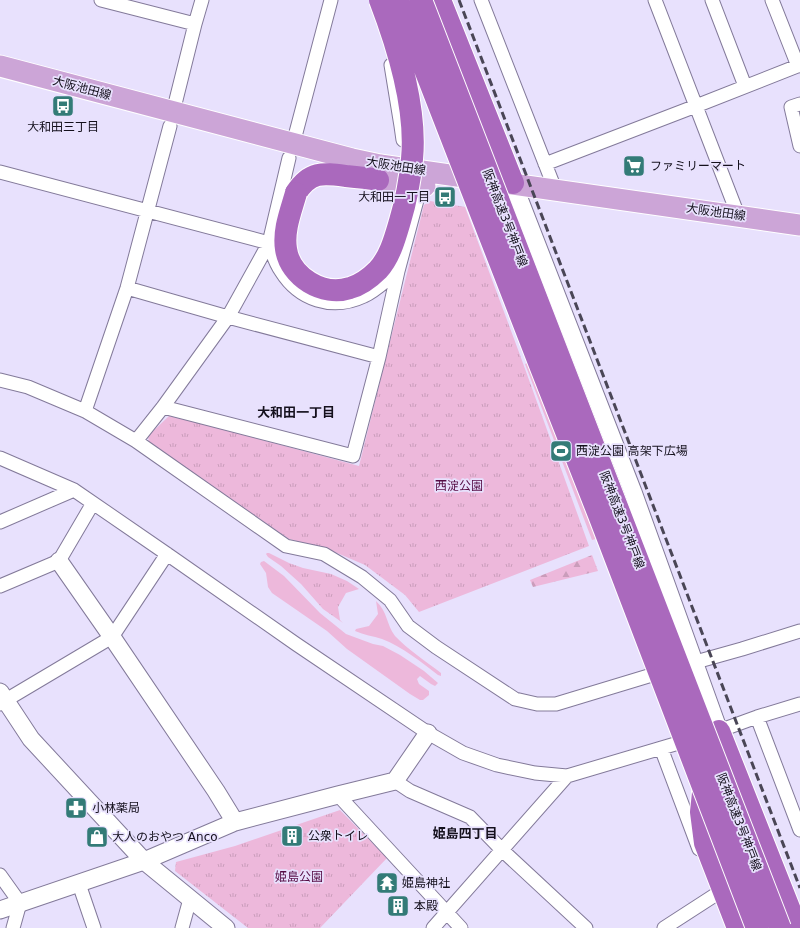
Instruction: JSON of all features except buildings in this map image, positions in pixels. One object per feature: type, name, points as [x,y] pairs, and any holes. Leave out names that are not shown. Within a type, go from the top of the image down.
[{"type":"highway","points":[[378,180],[326,174],[316,175],[300,185],[296,193],[285,236],[286,250],[290,261],[296,272],[305,280],[325,289],[337,290],[349,289],[370,278],[386,260],[405,201],[412,158],[413,139],[411,118],[401,61],[380,0]]},
{"type":"highway","name":"阪神高速3号神戸線","points":[[398,0],[599,514],[757,928]]},
{"type":"highway","name":"阪神高速3号神戸線","points":[[421,0],[780,928]]},
{"type":"highway","points":[[440,0],[516,191]]},
{"type":"highway","points":[[717,727],[705,771],[701,812],[706,843],[738,928]]},
{"type":"highway","points":[[717,727],[797,928]]},
{"type":"main road","name":"大阪池田線","points":[[0,66],[171,119],[291,151],[349,174],[378,180],[421,185],[516,191],[555,189],[800,225]]},
{"type":"main road","name":"大阪池田線","points":[[0,81],[171,119]]},
{"type":"main road","name":"大阪池田線","points":[[291,151],[352,159],[516,191],[800,239]]},
{"type":"street","points":[[101,0],[195,24]]},
{"type":"street","points":[[85,411],[127,288],[202,0]]},
{"type":"street","points":[[136,441],[163,407],[228,317],[269,243],[291,151],[331,0]]},
{"type":"street","points":[[371,0],[392,65],[402,126],[404,157],[403,168]]},
{"type":"street","points":[[481,0],[555,189]]},
{"type":"street","points":[[656,0],[738,216]]},
{"type":"street","points":[[712,0],[745,86]]},
{"type":"street","points":[[545,164],[799,65],[772,0]]},
{"type":"street","points":[[800,104],[791,107],[800,146]]},
{"type":"street","points":[[0,172],[269,243]]},
{"type":"street","points":[[163,407],[353,456],[379,357],[398,271],[421,185]]},
{"type":"street","points":[[516,191],[633,492],[717,727]]},
{"type":"street","points":[[269,243],[274,258],[290,283],[300,292],[325,303],[353,301],[365,296],[398,271]]},
{"type":"street","points":[[127,288],[228,317],[379,357]]},
{"type":"street","points":[[0,380],[28,387],[85,411],[136,441],[286,546],[324,554],[362,577],[390,600],[408,626],[436,647],[515,698],[537,704],[556,704],[640,679],[695,666],[742,649],[800,631]]},
{"type":"street","points":[[0,458],[74,490],[296,644],[428,733],[463,753],[497,765],[535,773],[567,776],[661,748],[717,727],[800,704]]},
{"type":"street","points":[[0,522],[74,490]]},
{"type":"street","points":[[0,586],[59,561],[93,503]]},
{"type":"street","points":[[167,554],[112,637],[2,699],[31,739],[144,861],[226,928]]},
{"type":"street","points":[[59,561],[216,791],[235,822]]},
{"type":"street","points":[[757,717],[800,830]]},
{"type":"street","points":[[0,910],[144,861],[235,822],[338,794],[395,781],[428,733]]},
{"type":"street","points":[[661,748],[728,928]]},
{"type":"street","points":[[433,928],[567,776]]},
{"type":"street","points":[[395,781],[410,791],[470,818],[502,850],[586,928]]},
{"type":"street","points":[[338,794],[461,928]]},
{"type":"street","points":[[0,875],[20,903]]},
{"type":"street","points":[[79,884],[94,928]]},
{"type":"street","points":[[664,928],[715,894]]},
{"type":"street","points":[[182,928],[190,899]]},
{"type":"street","points":[[13,928],[20,903]]},
{"type":"green space","name":"西淀公園","points":[[430,201],[465,207],[589,546],[419,612],[405,595],[365,565],[330,550],[289,539],[149,443],[148,436],[169,416],[359,466],[424,205]]},
{"type":"green space","name":"西淀公園 高架下広場","points":[[529,362],[596,539],[592,540],[525,364]]},
{"type":"green space","points":[[267,553],[303,568],[331,574],[347,581],[359,589],[346,593],[338,607],[340,620],[343,623],[323,609],[301,584],[281,566],[268,557],[266,554]]},
{"type":"green space","points":[[592,555],[598,571],[533,587],[530,580]]},
{"type":"green space","points":[[264,561],[284,576],[320,613],[346,634],[383,646],[424,671],[438,683],[435,686],[420,676],[417,679],[419,684],[429,691],[429,695],[423,700],[420,700],[410,694],[347,649],[327,631],[272,593],[268,587],[266,573],[260,564]]},
{"type":"green space","points":[[376,601],[383,609],[395,636],[411,651],[441,673],[441,676],[412,655],[390,642],[355,631],[356,629],[369,626],[378,614]]},
{"type":"green space","name":"姫島公園","points":[[340,810],[387,858],[320,928],[248,928],[175,871],[176,862],[235,846]]},
{"type":"railway","points":[[459,0],[800,888]]},
{"type":"place","name":"大和田三丁目","points":[[63,106]]},
{"type":"place","name":"ファミリーマート","points":[[634,166]]},
{"type":"place","name":"大和田一丁目","points":[[445,197]]},
{"type":"place","name":"西淀公園 高架下広場","points":[[561,451]]},
{"type":"place","name":"小林薬局","points":[[76,808]]},
{"type":"place","name":"公衆トイレ","points":[[292,836]]},
{"type":"place","name":"大人のおやつ Anco","points":[[97,837]]},
{"type":"place","name":"姫島神社","points":[[387,883]]},
{"type":"place","name":"本殿","points":[[398,906]]},
{"type":"district","name":"大和田一丁目","points":[[296,412]]},
{"type":"district","name":"姫島四丁目","points":[[465,833]]}]
